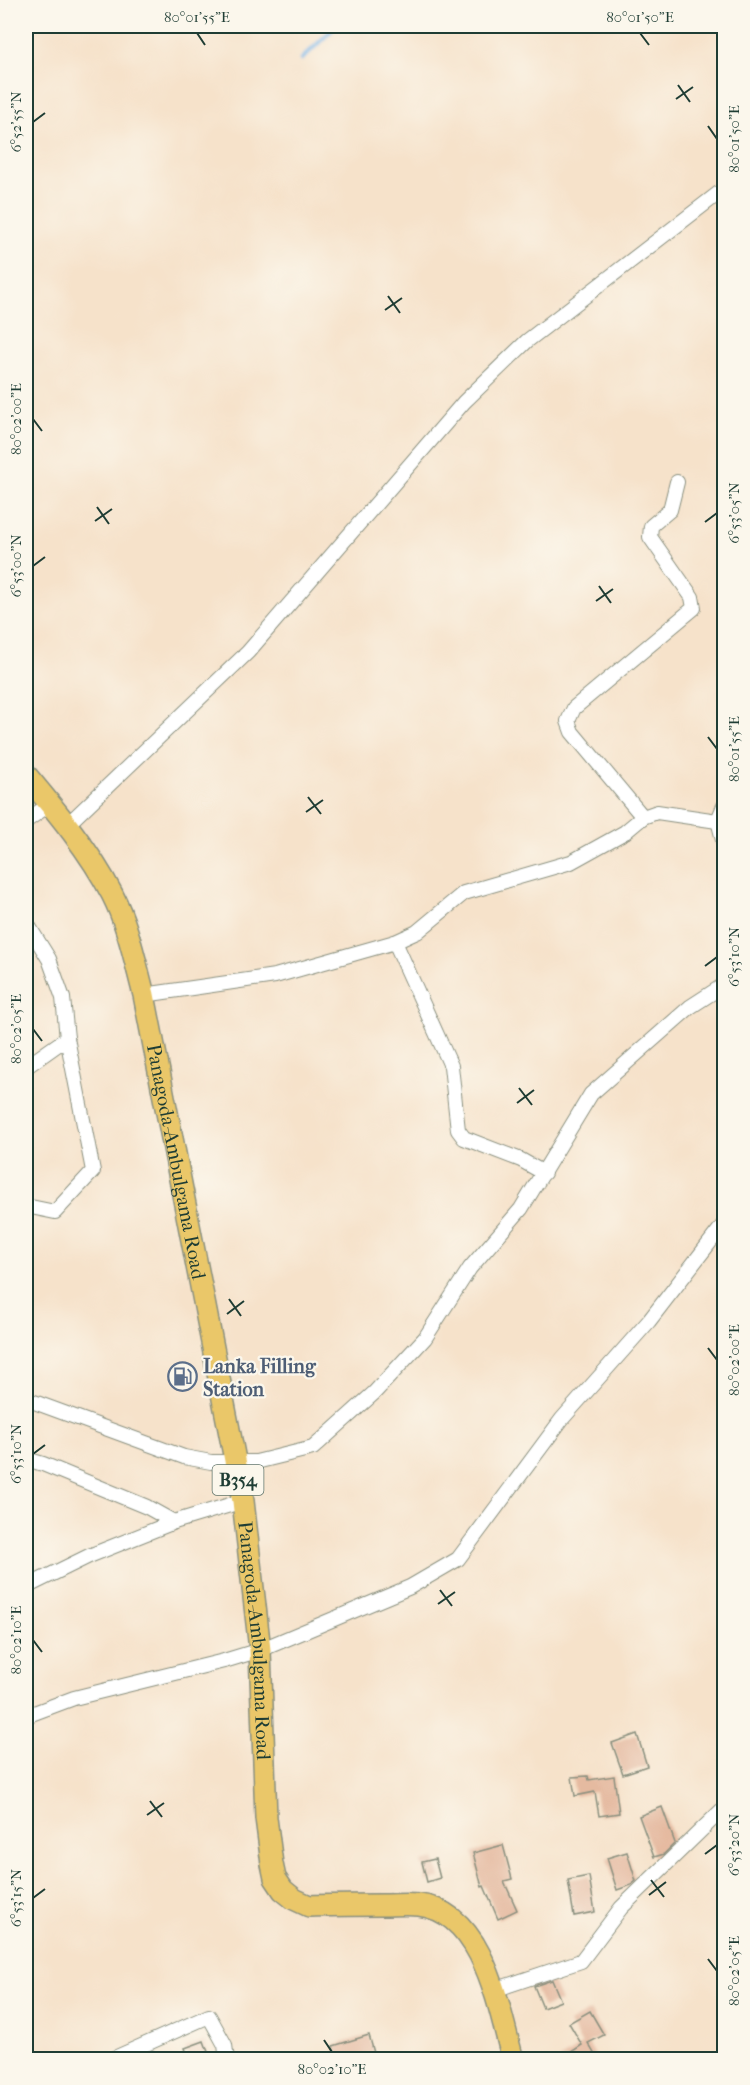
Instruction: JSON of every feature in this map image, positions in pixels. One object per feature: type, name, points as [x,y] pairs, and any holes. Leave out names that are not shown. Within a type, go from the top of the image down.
[{"type":"main road","name":"Panagoda-Ambulgama Road","points":[[26,775],[68,824],[112,894],[127,930],[144,995],[243,1501],[260,1650],[266,1818],[275,1878],[294,1899],[309,1906],[420,1905],[454,1919],[471,1936],[494,1990],[513,2060]]},
{"type":"street","points":[[68,824],[248,652],[464,402],[519,349],[724,189]]},
{"type":"street","points":[[643,817],[572,732],[568,721],[574,708],[694,609],[692,597],[650,537],[651,526],[670,510],[677,482]]},
{"type":"street","points":[[26,821],[50,804]]},
{"type":"street","points":[[724,806],[722,821],[724,844]]},
{"type":"street","points":[[144,995],[275,976],[395,942],[417,932],[464,893],[571,862],[625,832],[643,817],[657,812],[722,821]]},
{"type":"street","points":[[26,922],[49,959],[63,998],[67,1038],[93,1171],[55,1212],[26,1206]]},
{"type":"street","points":[[395,942],[451,1066],[458,1130],[464,1138],[521,1160],[544,1173]]},
{"type":"street","points":[[26,1399],[184,1457],[235,1464],[256,1462],[312,1448],[374,1393],[425,1338],[470,1268],[521,1209],[591,1094],[690,1007],[724,985]]},
{"type":"street","points":[[26,1067],[67,1038]]},
{"type":"street","points":[[26,1716],[74,1698],[224,1662],[260,1650],[410,1587],[458,1559],[562,1419],[649,1321],[724,1224]]},
{"type":"street","points":[[26,1459],[147,1507],[174,1522]]},
{"type":"street","points":[[26,1587],[89,1556],[174,1522],[243,1501]]},
{"type":"street","points":[[494,1990],[581,1961],[621,1908],[724,1808]]},
{"type":"street","points":[[110,2060],[209,2016],[225,2045],[227,2060]]},
{"type":"building","points":[[637,1734],[647,1766],[623,1774],[612,1743]]},
{"type":"building","points":[[588,1776],[589,1780],[614,1776],[619,1813],[599,1816],[595,1792],[575,1796],[572,1777]]},
{"type":"building","points":[[662,1807],[675,1843],[664,1854],[654,1857],[639,1816]]},
{"type":"building","points":[[503,1845],[512,1879],[504,1881],[517,1910],[498,1919],[484,1886],[482,1887],[473,1853]]},
{"type":"building","points":[[627,1852],[636,1881],[617,1890],[607,1858]]},
{"type":"building","points":[[435,1859],[440,1878],[427,1882],[422,1862]]},
{"type":"building","points":[[589,1876],[595,1912],[574,1916],[568,1880]]},
{"type":"building","points":[[552,1980],[561,2001],[543,2008],[534,1986]]},
{"type":"building","points":[[590,2011],[604,2035],[588,2043],[595,2055],[588,2060],[559,2060],[582,2045],[569,2023]]},
{"type":"building","points":[[369,2035],[376,2060],[336,2060],[333,2046]]},
{"type":"building","points":[[204,2041],[211,2060],[189,2060],[185,2048]]},
{"type":"waterway","points":[[302,59],[336,26]]},
{"type":"place","name":"Lanka Filling Station","points":[[182,1377]]}]
